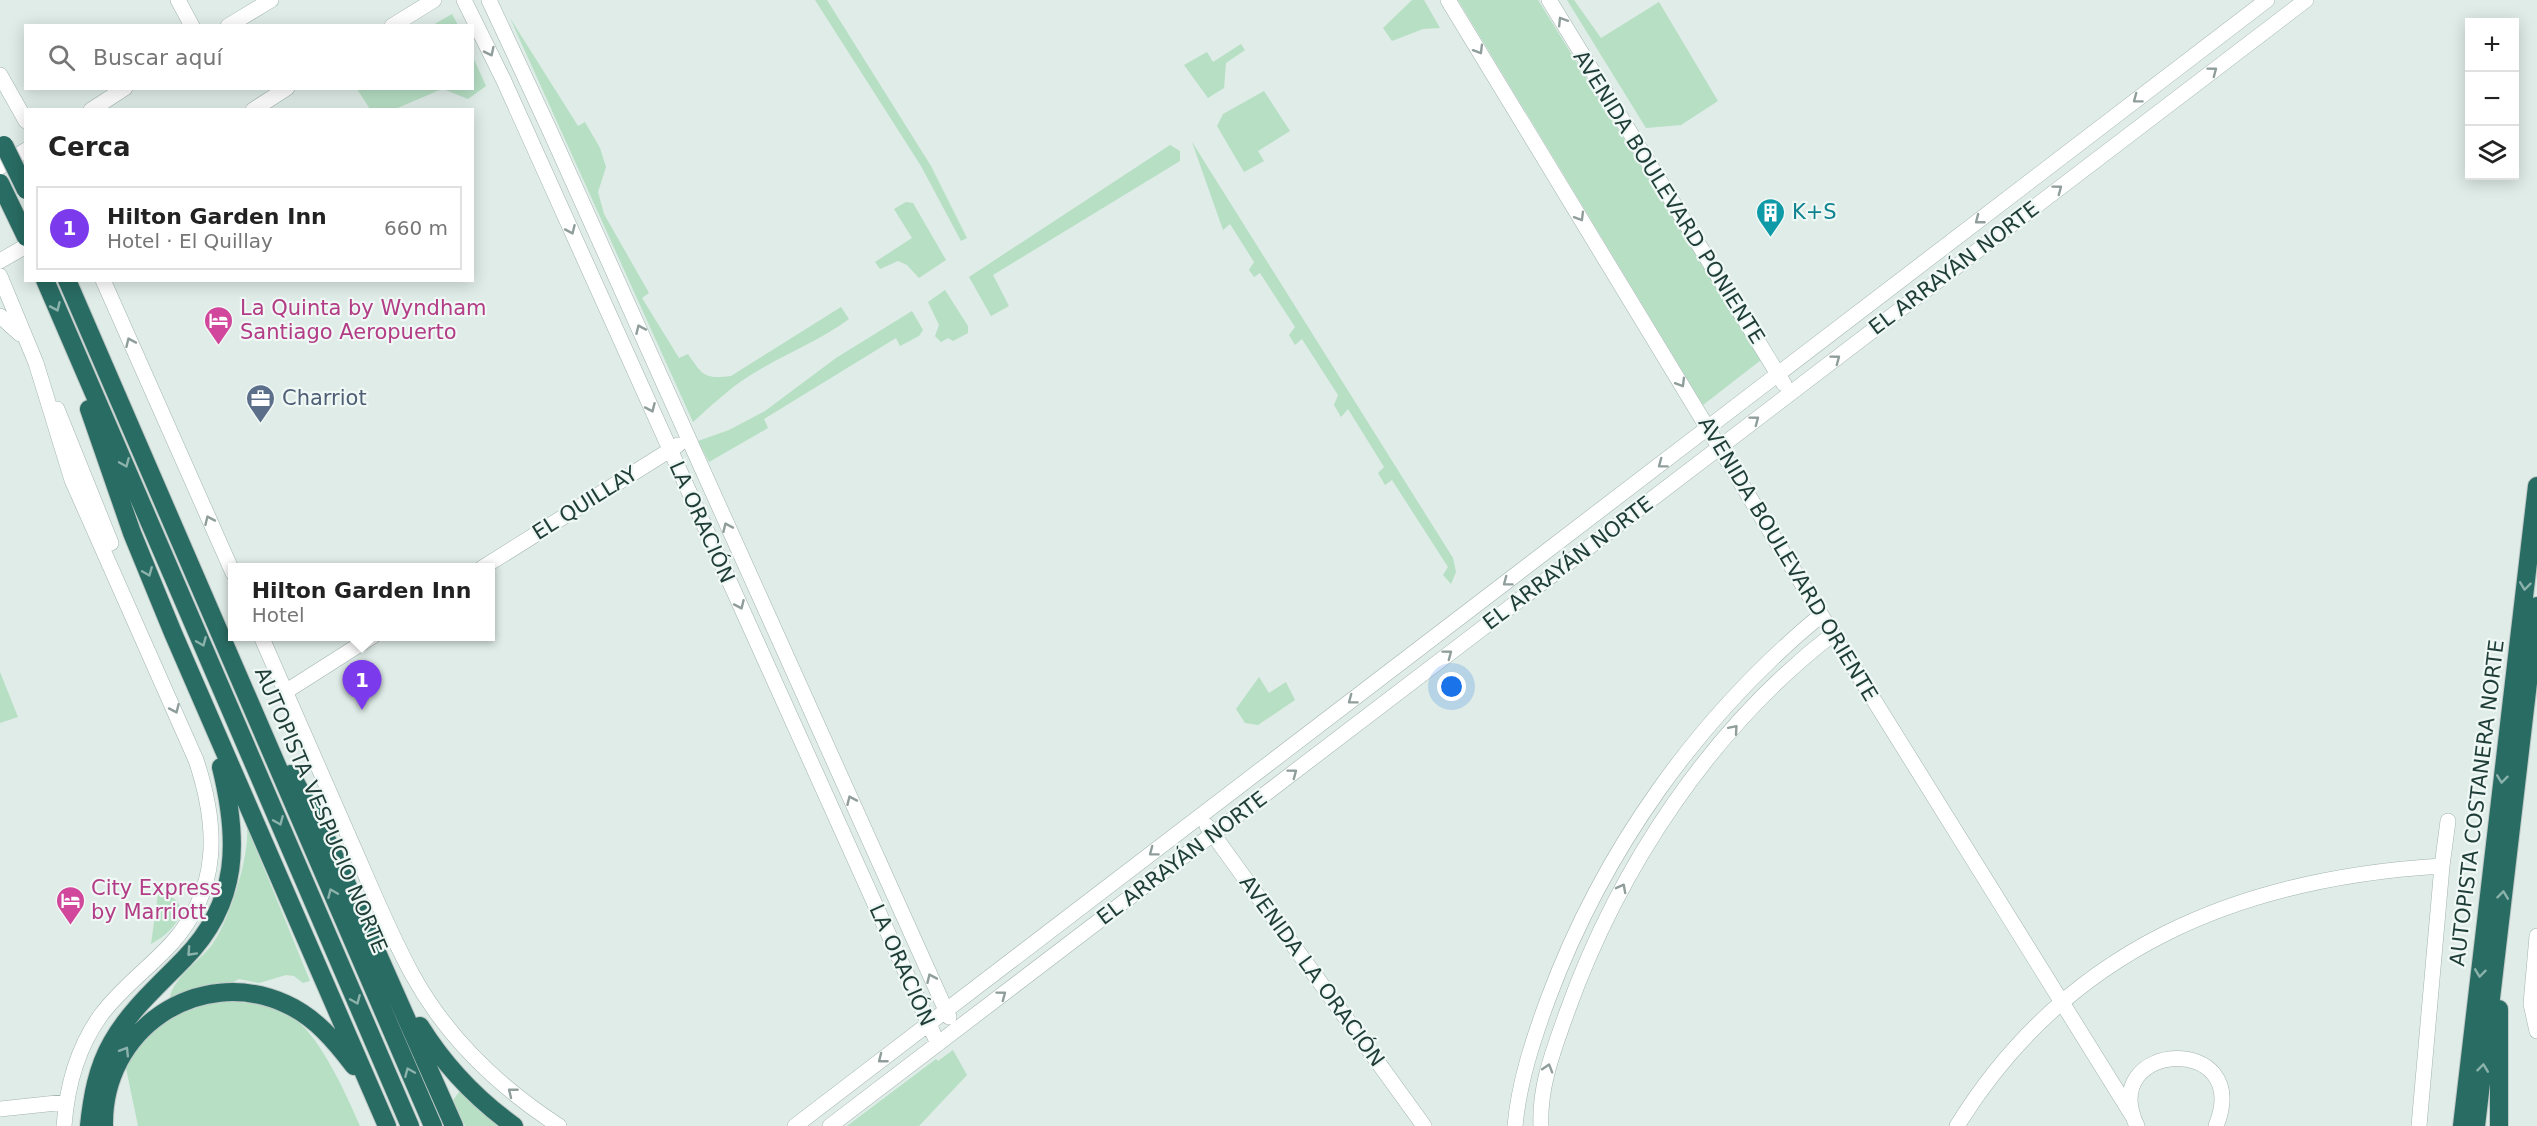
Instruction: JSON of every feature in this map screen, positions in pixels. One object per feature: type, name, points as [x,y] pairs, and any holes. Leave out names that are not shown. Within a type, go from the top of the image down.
[{"type":"highway","points":[[2,142],[24,186]]},
{"type":"highway","points":[[0,183],[24,233]]},
{"type":"highway","name":"AUTOPISTA VESPUCIO NORTE","points":[[46,282],[410,1126]]},
{"type":"highway","name":"AUTOPISTA VESPUCIO NORTE","points":[[68,282],[433,1126]]},
{"type":"highway","points":[[68,333],[84,394],[132,533],[209,718],[387,1126]]},
{"type":"highway","name":"AUTOPISTA COSTANERA NORTE","points":[[2462,1126],[2537,486]]},
{"type":"highway","name":"AUTOPISTA COSTANERA NORTE","points":[[2476,1126],[2537,606]]},
{"type":"highway","points":[[245,691],[321,828],[375,944],[454,1126]]},
{"type":"highway","points":[[89,1126],[97,1078],[111,1043],[142,1002],[198,945],[214,920],[225,892],[232,861],[232,819],[209,718]]},
{"type":"highway","points":[[375,944],[437,1052],[473,1093],[514,1126]]},
{"type":"highway","points":[[2497,954],[2499,1126]]},
{"type":"highway","points":[[104,1126],[105,1100],[111,1078],[131,1041],[162,1013],[186,1001],[212,994],[252,994],[277,1000],[299,1011],[318,1024],[333,1040],[373,1093]]},
{"type":"street","points":[[178,0],[191,24]]},
{"type":"street","points":[[231,24],[271,0]]},
{"type":"street","points":[[395,24],[434,0]]},
{"type":"street","name":"LA ORACIÓN","points":[[464,0],[513,99],[938,1044]]},
{"type":"street","name":"LA ORACIÓN","points":[[489,0],[956,1031]]},
{"type":"street","name":"AVENIDA BOULEVARD ORIENTE","points":[[1448,0],[1821,615],[2134,1121]]},
{"type":"street","name":"AVENIDA BOULEVARD PONIENTE","points":[[1549,0],[1790,394]]},
{"type":"street","name":"EL ARRAYÁN NORTE","points":[[795,1126],[1779,376],[2267,0]]},
{"type":"street","name":"EL ARRAYÁN NORTE","points":[[830,1126],[2306,0]]},
{"type":"street","points":[[0,75],[24,117]]},
{"type":"street","points":[[94,108],[122,90]]},
{"type":"street","points":[[255,108],[284,90]]},
{"type":"street","points":[[0,167],[24,151]]},
{"type":"street","points":[[0,261],[24,247]]},
{"type":"street","points":[[0,276],[94,499],[118,564],[126,598],[186,734],[202,778],[211,816],[212,854],[202,896],[188,922],[172,944],[116,998],[94,1027],[76,1064],[66,1102],[64,1126]]},
{"type":"street","points":[[104,282],[229,563]]},
{"type":"street","points":[[0,316],[27,342]]},
{"type":"street","name":"EL QUILLAY","points":[[488,563],[688,439]]},
{"type":"street","points":[[1515,1126],[1523,1077],[1553,987],[1588,907],[1625,840],[1654,795],[1708,725],[1753,676],[1821,615]]},
{"type":"street","points":[[1541,1126],[1540,1106],[1544,1083],[1560,1032],[1594,944],[1631,872],[1675,803],[1716,749],[1766,694],[1833,634]]},
{"type":"street","points":[[263,641],[395,940],[425,996],[446,1026],[482,1066],[523,1101],[559,1126]]},
{"type":"street","points":[[285,692],[365,641]]},
{"type":"street","name":"AVENIDA LA ORACIÓN","points":[[1200,816],[1424,1126]]},
{"type":"street","points":[[2419,1126],[2448,821]]},
{"type":"street","points":[[1957,1126],[1998,1069],[2062,1002],[2128,954],[2176,928],[2234,904],[2294,886],[2385,870],[2442,867]]},
{"type":"street","points":[[2537,936],[2531,1004],[2537,1031]]},
{"type":"street","points":[[2134,1121],[2132,1093],[2142,1072],[2161,1060],[2184,1057],[2198,1062],[2210,1071],[2218,1083],[2222,1098],[2221,1113],[2216,1126]]},
{"type":"street","points":[[0,1109],[66,1102]]},
{"type":"green space","points":[[815,0],[827,0],[931,166],[967,238],[961,241],[921,166]]},
{"type":"green space","points":[[1412,0],[1424,0],[1440,28],[1423,29],[1392,41],[1383,28]]},
{"type":"green space","points":[[1458,0],[1538,0],[1761,360],[1703,405]]},
{"type":"green space","points":[[1567,0],[1574,0],[1601,38],[1659,2],[1718,101],[1681,125],[1646,128]]},
{"type":"green space","points":[[452,14],[457,24],[435,24]]},
{"type":"green space","points":[[510,18],[578,126],[585,122],[600,148],[606,167],[598,192],[604,214],[649,293],[642,298],[679,358],[688,354],[697,367],[709,376],[731,376],[841,307],[849,319],[750,375],[724,394],[693,422]]},
{"type":"green space","points":[[1241,44],[1245,50],[1226,63],[1224,88],[1208,98],[1184,65],[1207,52],[1213,62]]},
{"type":"green space","points":[[474,59],[486,86],[468,99],[446,90],[474,90]]},
{"type":"green space","points":[[358,90],[440,90],[397,108],[369,108]]},
{"type":"green space","points":[[1264,91],[1290,131],[1258,151],[1264,161],[1244,172],[1217,126],[1223,114]]},
{"type":"green space","points":[[1192,142],[1453,558],[1456,572],[1451,584],[1443,575],[1448,567],[1392,480],[1385,485],[1378,473],[1384,467],[1348,409],[1341,417],[1334,405],[1338,395],[1302,339],[1295,345],[1289,335],[1295,327],[1260,273],[1254,277],[1249,270],[1254,262],[1230,224],[1223,230]]},
{"type":"green space","points":[[1170,145],[1180,151],[1180,161],[993,275],[1009,306],[991,316],[969,277]]},
{"type":"green space","points":[[906,202],[913,203],[946,260],[919,278],[907,265],[898,261],[880,269],[875,262],[912,238],[894,209]]},
{"type":"green space","points":[[945,290],[968,326],[968,333],[953,341],[948,338],[941,342],[935,336],[939,325],[928,302]]},
{"type":"green space","points":[[912,311],[923,330],[919,336],[900,346],[896,338],[764,419],[768,428],[709,462],[698,441],[729,430],[765,411],[836,358]]},
{"type":"green space","points":[[0,672],[18,717],[0,723]]},
{"type":"green space","points":[[1259,677],[1269,693],[1286,682],[1295,700],[1258,725],[1245,723],[1236,709]]},
{"type":"green space","points":[[247,827],[310,981],[303,983],[294,976],[286,975],[259,983],[239,979],[228,985],[170,1000],[171,993],[180,978],[211,946],[225,922],[242,871]]},
{"type":"green space","points":[[158,894],[174,899],[179,904],[182,913],[169,931],[151,944]]},
{"type":"green space","points":[[218,1001],[268,1007],[295,1019],[315,1040],[324,1054],[360,1126],[138,1126],[126,1068],[144,1042],[164,1024],[188,1011]]},
{"type":"green space","points":[[953,1050],[967,1075],[919,1126],[847,1126],[936,1059],[938,1061]]},
{"type":"green space","points":[[460,1091],[508,1126],[465,1126],[453,1100]]},
{"type":"place","name":"K+S","points":[[1771,238]]},
{"type":"place","name":"La Quinta by Wyndham Santiago Aeropuerto","points":[[219,346]]},
{"type":"place","name":"Charriot","points":[[261,424]]},
{"type":"place","name":"Hilton Garden Inn","points":[[362,710]]},
{"type":"place","name":"City Express by Marriott","points":[[70,926]]}]
